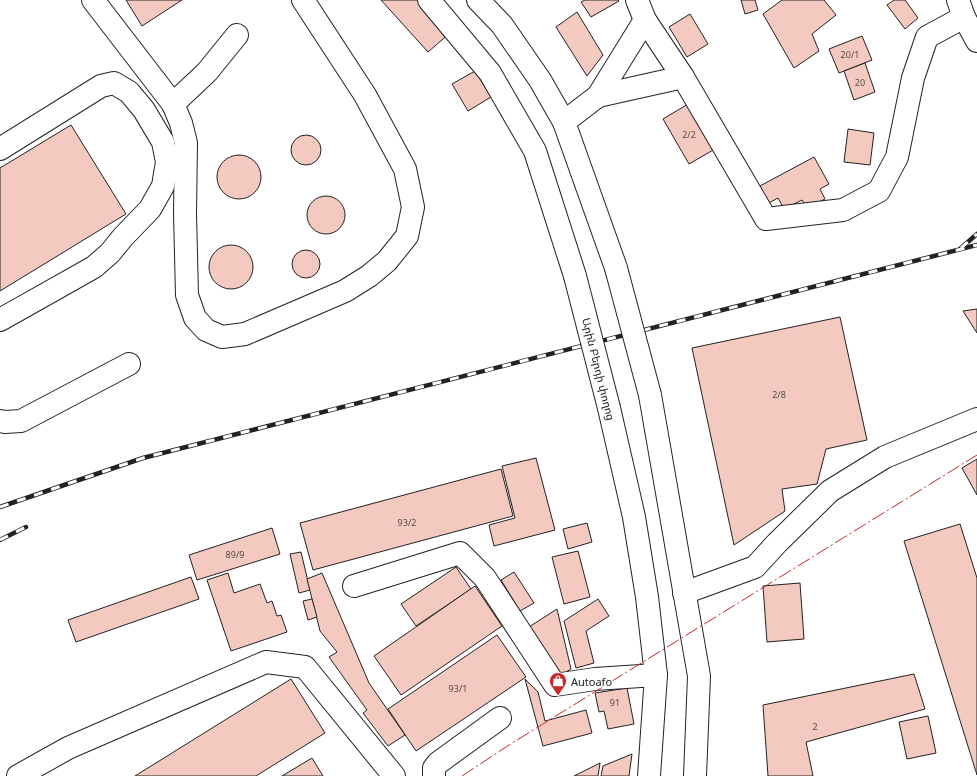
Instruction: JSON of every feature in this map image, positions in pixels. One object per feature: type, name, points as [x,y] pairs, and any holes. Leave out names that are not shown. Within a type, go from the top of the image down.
[{"type":"main road","points":[[93,0],[173,104],[181,123],[186,143],[185,213],[187,295],[195,318],[206,330],[222,337],[245,334],[345,291],[369,276],[387,261],[407,236],[413,207],[405,169],[365,95],[303,0]]},
{"type":"main road","name":"Արին Բերդի փողոց","points":[[429,0],[490,73],[535,151],[575,276],[610,408],[634,517],[647,596],[656,675],[648,776]]},
{"type":"main road","points":[[478,0],[502,25],[540,80],[564,122],[616,268],[650,395],[699,676],[695,776]]},
{"type":"main road","points":[[598,96],[639,5]]},
{"type":"main road","points":[[639,5],[766,219],[843,210],[879,191],[897,157],[913,78],[927,37],[961,8],[977,41]]},
{"type":"main road","points":[[173,104],[207,72],[238,35]]},
{"type":"main road","points":[[564,122],[598,96],[683,77]]},
{"type":"main road","points":[[0,149],[101,86],[114,83],[129,92],[144,110],[163,142],[167,162],[163,186],[150,209],[110,253],[94,267],[0,320]]},
{"type":"main road","points":[[0,421],[21,421],[130,364]]},
{"type":"main road","points":[[684,593],[755,567],[830,491],[886,457],[977,419]]},
{"type":"main road","points":[[354,586],[460,553],[485,578],[555,684],[594,679],[656,675]]},
{"type":"main road","points":[[18,776],[68,748],[266,662],[305,667],[394,776]]},
{"type":"main road","points":[[434,776],[434,768],[438,763],[500,718]]},
{"type":"building","points":[[126,0],[182,0],[142,26]]},
{"type":"building","points":[[381,0],[420,0],[450,33],[428,52]]},
{"type":"building","points":[[585,0],[619,1],[591,17],[581,2]]},
{"type":"building","points":[[741,0],[755,0],[758,10],[745,14]]},
{"type":"building","points":[[782,0],[824,0],[836,15],[812,34],[819,51],[794,68],[763,14]]},
{"type":"building","points":[[894,0],[905,0],[918,18],[905,29],[887,5]]},
{"type":"building","points":[[577,12],[603,55],[587,76],[556,27]]},
{"type":"building","points":[[690,14],[708,44],[687,57],[669,27]]},
{"type":"building","points":[[862,36],[872,60],[839,73],[829,49]]},
{"type":"building","points":[[865,63],[875,92],[854,100],[844,71]]},
{"type":"building","points":[[475,71],[491,97],[468,111],[452,84]]},
{"type":"building","points":[[688,104],[715,149],[689,164],[663,119]]},
{"type":"building","points":[[71,125],[126,214],[0,291],[0,168]]},
{"type":"building","points":[[848,129],[874,133],[870,165],[844,162]]},
{"type":"building","points":[[306,135],[317,139],[321,150],[317,161],[306,165],[295,161],[291,150],[295,139]]},
{"type":"building","points":[[235,155],[243,155],[255,161],[261,173],[261,181],[255,193],[243,199],[235,199],[223,193],[217,181],[217,173],[223,161]]},
{"type":"building","points":[[814,157],[829,184],[820,189],[825,199],[807,208],[802,200],[784,209],[778,198],[767,204],[758,187]]},
{"type":"building","points":[[326,196],[336,199],[342,205],[345,215],[342,225],[336,231],[326,234],[316,231],[310,225],[307,215],[310,205],[316,199]]},
{"type":"building","points":[[235,245],[240,246],[247,251],[252,258],[252,276],[247,283],[240,288],[227,289],[222,288],[215,283],[210,276],[209,263],[210,258],[215,251],[222,246]]},
{"type":"building","points":[[306,250],[316,254],[320,264],[316,274],[306,278],[296,274],[292,264],[296,254]]},
{"type":"building","points":[[977,309],[977,333],[963,311]]},
{"type":"building","points":[[840,317],[867,440],[826,449],[817,484],[782,489],[785,511],[734,545],[692,348]]},
{"type":"building","points":[[536,458],[555,530],[494,546],[489,525],[515,518],[502,466]]},
{"type":"building","points":[[977,459],[977,495],[962,468]]},
{"type":"building","points":[[501,469],[513,516],[313,570],[300,523]]},
{"type":"building","points":[[587,523],[592,542],[568,549],[563,529]]},
{"type":"building","points":[[960,524],[977,578],[977,775],[904,541]]},
{"type":"building","points":[[272,528],[280,554],[197,580],[189,555]]},
{"type":"building","points":[[578,551],[590,597],[564,604],[552,557]]},
{"type":"building","points":[[301,552],[310,590],[299,593],[290,554]]},
{"type":"building","points":[[456,567],[471,589],[416,626],[401,604]]},
{"type":"building","points":[[514,572],[534,603],[520,611],[501,580]]},
{"type":"building","points":[[228,573],[234,593],[260,584],[267,603],[272,601],[277,616],[281,615],[287,632],[231,651],[207,580]]},
{"type":"building","points":[[322,573],[369,683],[405,735],[388,746],[363,713],[367,710],[329,657],[337,652],[320,631],[307,579]]},
{"type":"building","points":[[191,577],[199,599],[76,642],[68,620]]},
{"type":"building","points":[[800,583],[804,639],[767,642],[763,586]]},
{"type":"building","points":[[475,586],[502,626],[401,695],[374,656]]},
{"type":"building","points":[[312,599],[317,617],[308,620],[303,601]]},
{"type":"building","points":[[598,599],[609,616],[586,631],[594,663],[576,668],[564,621]]},
{"type":"building","points":[[557,609],[571,669],[561,675],[529,627]]},
{"type":"building","points":[[497,635],[526,677],[416,751],[388,709]]},
{"type":"building","points":[[914,674],[925,709],[806,742],[813,776],[768,776],[763,705]]},
{"type":"building","points":[[291,679],[325,733],[256,776],[135,776]]},
{"type":"building","points":[[525,679],[538,692],[545,721],[586,710],[592,733],[543,746]]},
{"type":"building","points":[[627,688],[634,724],[608,729],[604,711],[599,712],[595,693]]},
{"type":"building","points":[[928,716],[936,753],[907,759],[899,722]]},
{"type":"building","points":[[632,754],[629,776],[601,776],[603,766]]},
{"type":"building","points":[[312,758],[323,776],[282,776]]},
{"type":"building","points":[[600,763],[598,776],[574,776]]},
{"type":"railway","points":[[961,248],[977,234]]},
{"type":"railway","points":[[0,507],[143,458],[977,245]]},
{"type":"railway","points":[[0,540],[26,527]]},
{"type":"power","points":[[462,776],[509,745],[977,455]]},
{"type":"place","name":"Autoafo","points":[[558,696]]}]
